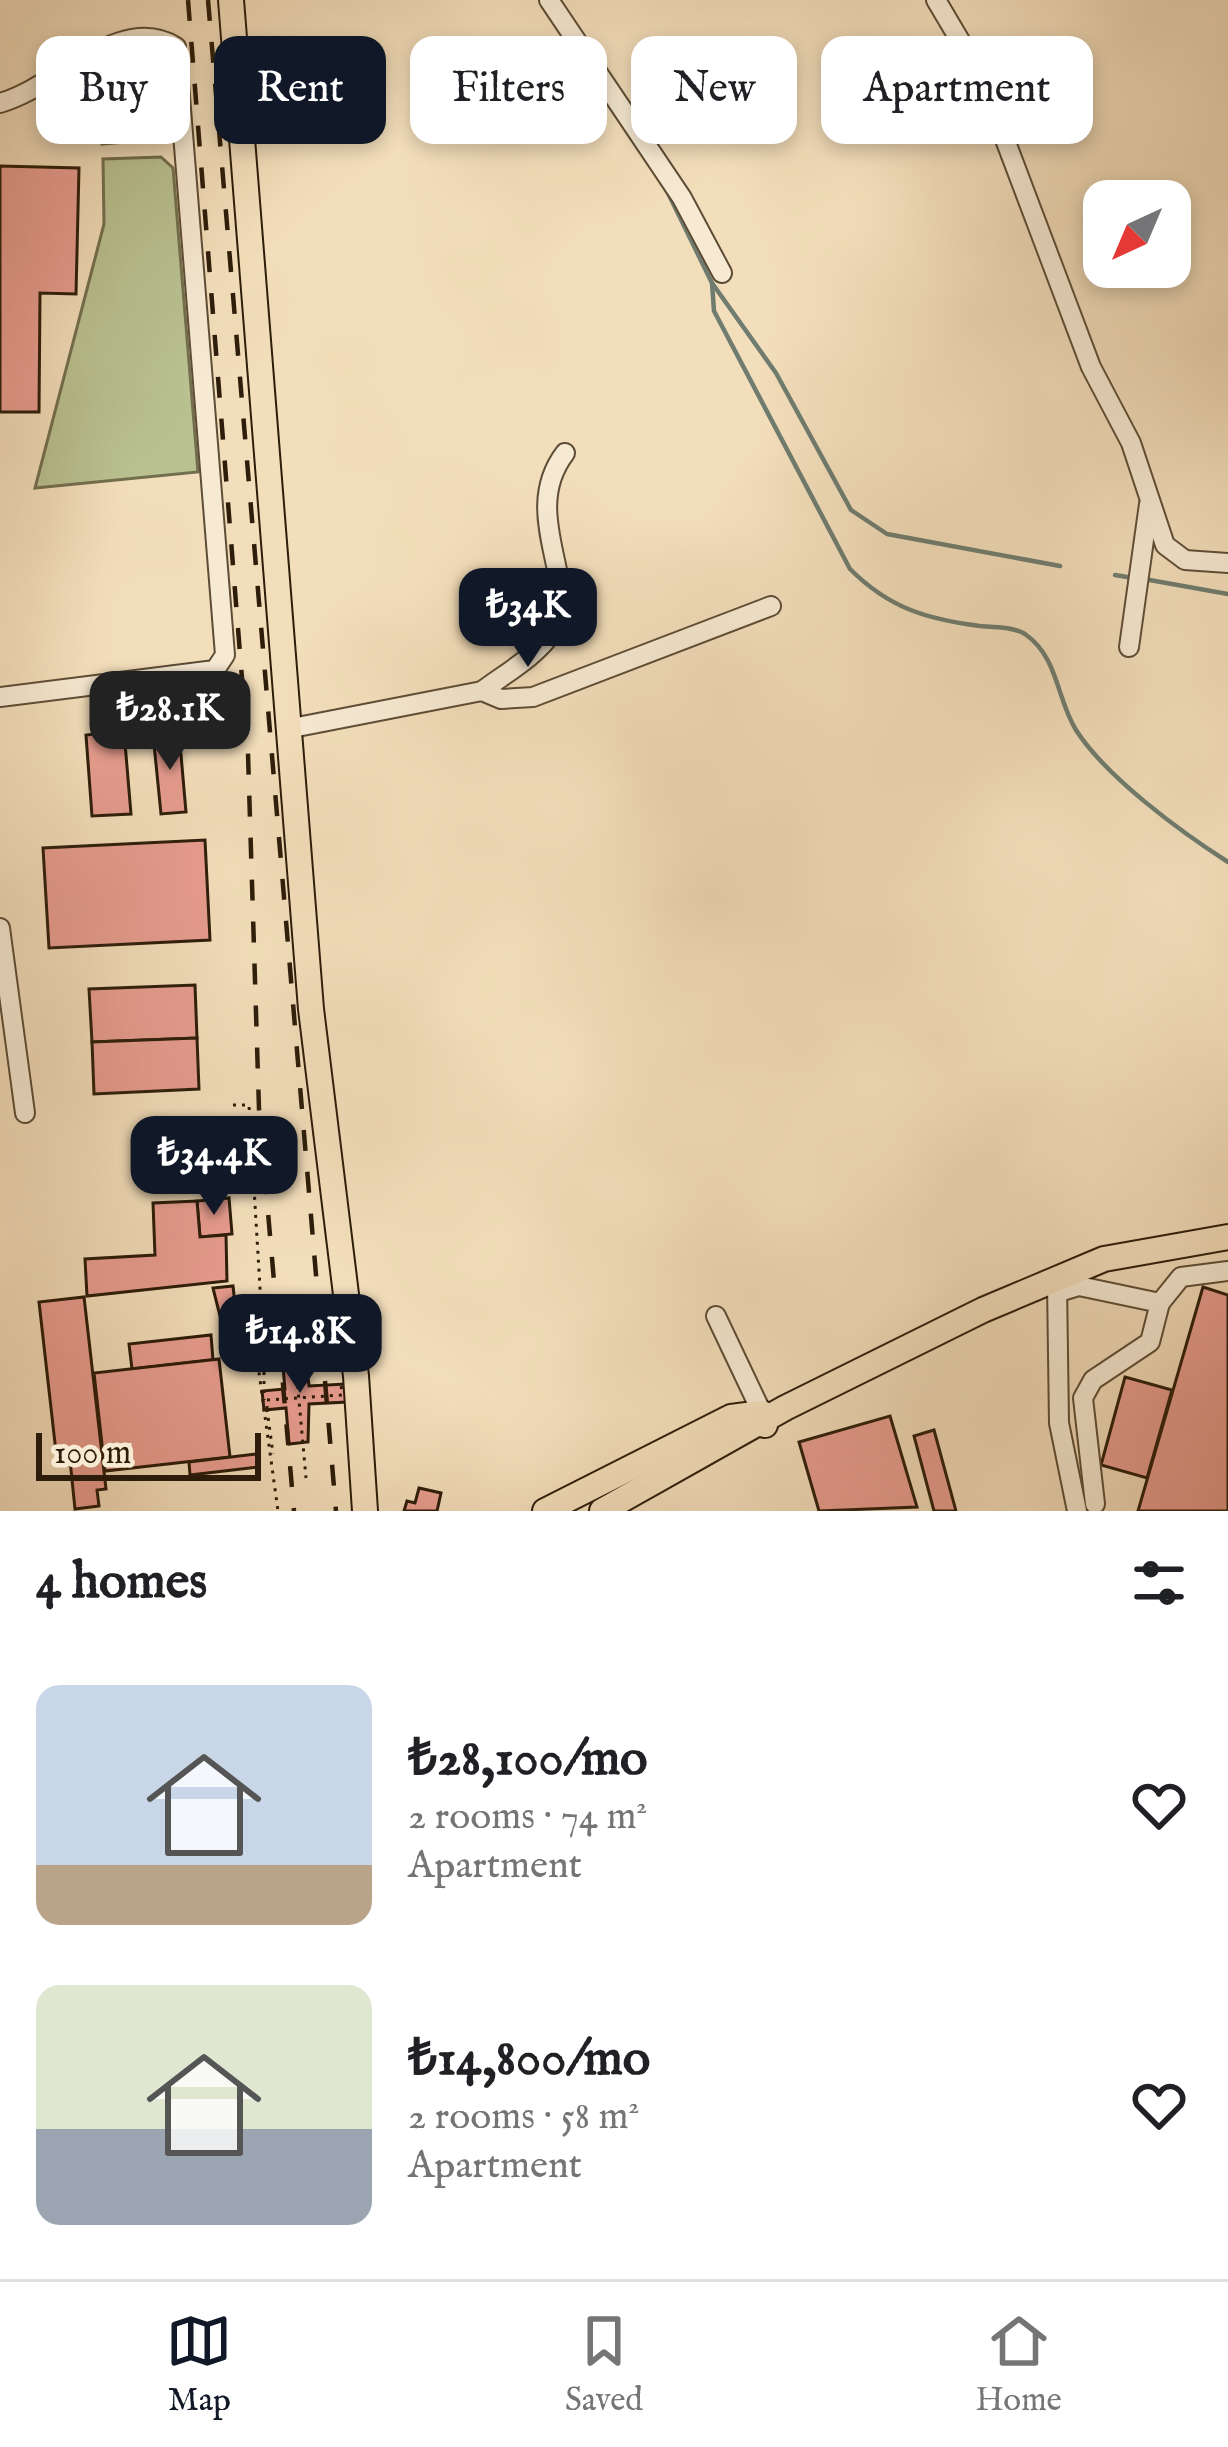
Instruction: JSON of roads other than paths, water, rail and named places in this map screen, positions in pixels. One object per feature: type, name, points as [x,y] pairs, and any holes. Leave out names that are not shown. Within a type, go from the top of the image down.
[{"type":"main road","points":[[231,0],[311,1009],[356,1376],[365,1511]]},
{"type":"main road","points":[[574,1511],[909,1344],[1057,1286],[1104,1259],[1228,1238]]},
{"type":"main road","points":[[545,1511],[731,1418],[771,1414]]},
{"type":"main road","points":[[633,1511],[750,1443],[771,1414]]},
{"type":"main road","points":[[602,1511],[657,1473]]},
{"type":"street","points":[[549,0],[682,198],[722,272]]},
{"type":"street","points":[[936,0],[981,76],[1091,367],[1131,443],[1165,545],[1185,560],[1228,563]]},
{"type":"street","points":[[0,103],[37,91],[116,39],[158,35],[176,46],[224,655],[214,670],[0,697]]},
{"type":"street","points":[[287,729],[482,691],[534,652],[553,631],[563,607],[545,485],[565,453]]},
{"type":"street","points":[[1129,647],[1149,498]]},
{"type":"street","points":[[482,691],[501,699],[533,697],[771,606]]},
{"type":"street","points":[[0,928],[25,1112]]},
{"type":"street","points":[[1086,1508],[1083,1398],[1093,1380],[1150,1342],[1160,1304],[1181,1277],[1228,1271]]},
{"type":"street","points":[[1086,1508],[1059,1423],[1057,1286],[1079,1286],[1160,1304]]},
{"type":"street","points":[[716,1316],[771,1414]]},
{"type":"waterway","points":[[667,191],[712,283],[776,373],[851,510],[887,534],[1060,566]]},
{"type":"waterway","points":[[712,283],[714,311],[850,569],[909,610],[1025,634],[1051,666],[1069,718],[1089,748],[1146,802],[1228,862]]},
{"type":"waterway","points":[[1115,575],[1133,578]]},
{"type":"waterway","points":[[1144,579],[1228,594]]},
{"type":"railway","points":[[188,0],[248,754],[259,1109],[294,1511]]},
{"type":"railway","points":[[208,0],[336,1511]]}]
